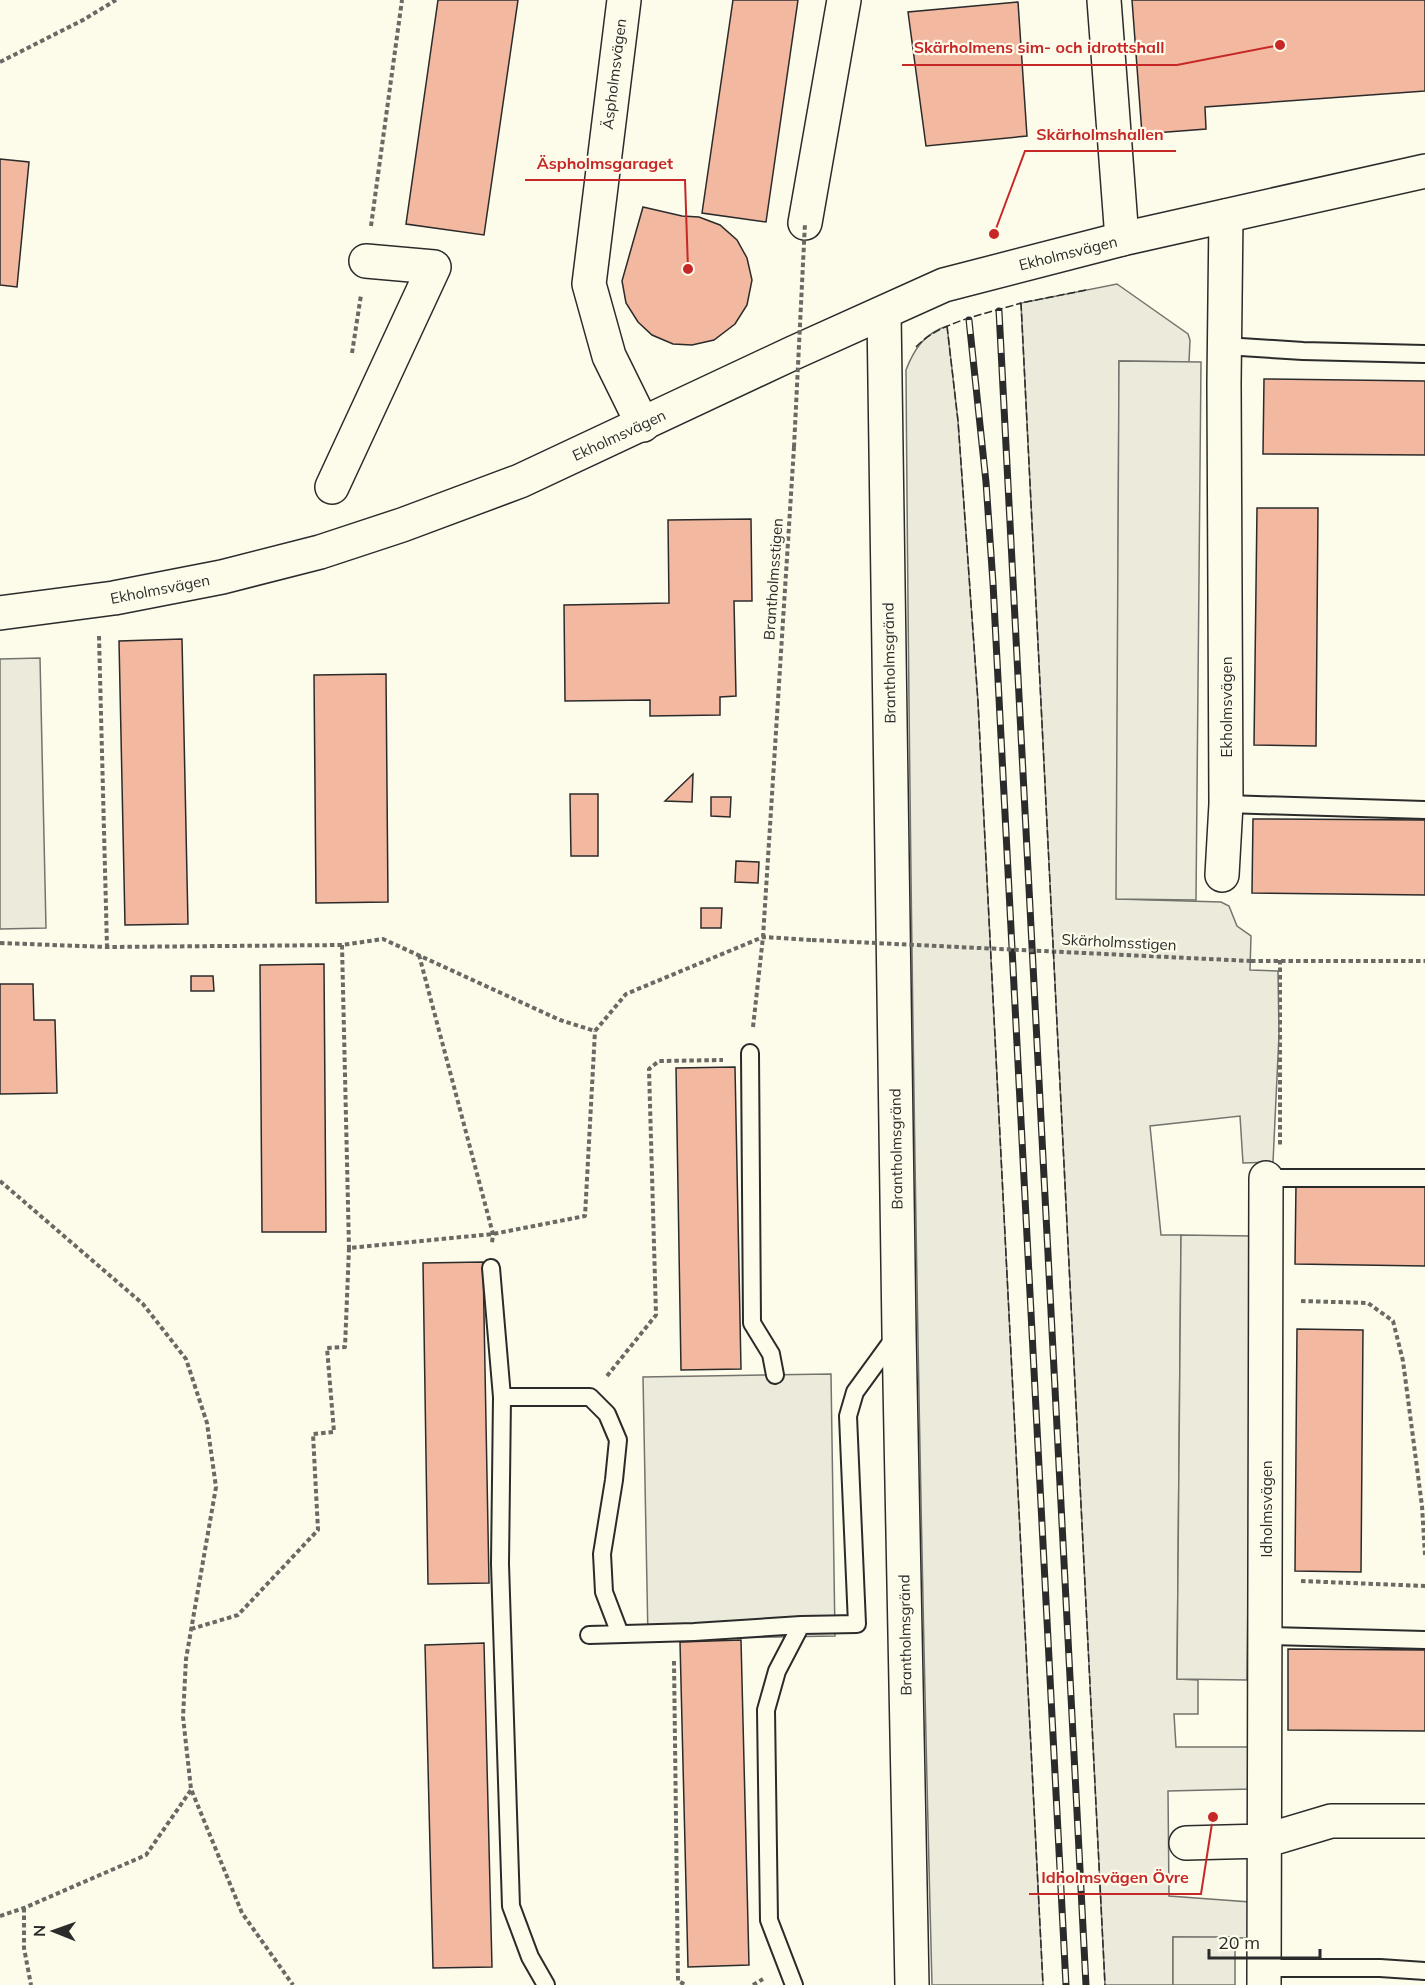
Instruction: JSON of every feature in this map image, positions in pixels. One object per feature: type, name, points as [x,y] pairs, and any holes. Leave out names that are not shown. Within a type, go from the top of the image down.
[{"type":"street","name":"Äspholmsvägen","points":[[624,0],[589,284],[609,356],[643,425]]},
{"type":"street","points":[[805,223],[844,0]]},
{"type":"street","points":[[1104,0],[1122,239]]},
{"type":"street","name":"Ekholmsvägen","points":[[0,613],[114,598],[222,577],[320,552],[402,525],[520,481],[643,425],[793,352],[944,285],[1122,239],[1425,171]]},
{"type":"street","name":"Ekholmsvägen","points":[[1222,875],[1226,804],[1226,216]]},
{"type":"street","points":[[332,487],[434,267],[366,261]]},
{"type":"street","name":"Brantholmsgränd","points":[[884,313],[899,1332],[912,1985]]},
{"type":"street","name":"Idholmsvägen","points":[[1264,1976],[1266,1636],[1273,1178]]},
{"type":"street","points":[[1186,1843],[1264,1841],[1331,1821],[1425,1821]]},
{"type":"lane","points":[[1225,346],[1304,351],[1425,354]]},
{"type":"lane","points":[[1226,804],[1425,810]]},
{"type":"lane","points":[[750,1053],[752,1323],[771,1354],[775,1375]]},
{"type":"lane","points":[[1273,1178],[1425,1178]]},
{"type":"lane","points":[[491,1268],[502,1397],[501,1564],[511,1906],[530,1957],[546,1985]]},
{"type":"lane","points":[[589,1635],[694,1632],[801,1624],[856,1624],[848,1416],[855,1392],[899,1332]]},
{"type":"lane","points":[[502,1397],[590,1397],[607,1414],[618,1440],[602,1554],[604,1592],[620,1634]]},
{"type":"lane","points":[[794,1985],[769,1920],[766,1710],[777,1671],[801,1624]]},
{"type":"lane","points":[[1266,1636],[1425,1640]]},
{"type":"lane","points":[[1264,1976],[1380,1968],[1425,1971]]},
{"type":"path","points":[[0,62],[83,20],[116,0]]},
{"type":"path","name":"Brantholmsstigen","points":[[750,1053],[763,937],[794,447],[805,223]]},
{"type":"path","points":[[99,635],[107,947]]},
{"type":"path","points":[[349,1248],[493,1234],[585,1216],[595,1031],[626,994],[763,937]]},
{"type":"path","name":"Skärholmsstigen","points":[[763,937],[1251,961],[1425,961]]},
{"type":"path","points":[[0,944],[107,947],[342,945],[383,939],[560,1020],[595,1031]]},
{"type":"path","points":[[191,1629],[238,1615],[318,1530],[313,1434],[334,1432],[327,1348],[345,1347],[349,1248],[342,945]]},
{"type":"path","points":[[419,955],[493,1234],[491,1268]]},
{"type":"path","points":[[1273,1178],[1280,960]]},
{"type":"path","points":[[590,1397],[656,1315],[650,1069],[659,1061],[739,1060],[750,1053]]},
{"type":"path","points":[[0,1180],[143,1304],[186,1359],[207,1424],[216,1486],[186,1659],[183,1717],[191,1789],[242,1913],[292,1985]]},
{"type":"path","points":[[1295,1302],[1368,1303],[1393,1321],[1403,1361],[1422,1506],[1425,1555]]},
{"type":"path","points":[[1294,1581],[1425,1586]]},
{"type":"path","points":[[674,1653],[679,1983],[686,1985]]},
{"type":"path","points":[[0,1916],[24,1908],[146,1855],[191,1789]]},
{"type":"path","points":[[24,1908],[24,1948],[31,1985]]},
{"type":"shaded area","points":[[1117,284],[1188,334],[1190,340],[1189,362],[1119,361],[1117,899],[1221,902],[1229,906],[1237,926],[1251,936],[1250,970],[1278,971],[1279,1035],[1273,1162],[1243,1163],[1240,1116],[1150,1126],[1161,1235],[1181,1235],[1177,1679],[1198,1680],[1198,1714],[1174,1714],[1176,1747],[1251,1747],[1251,1789],[1168,1791],[1169,1896],[1250,1902],[1250,1938],[1173,1937],[1173,1985],[1105,1985],[1021,303]]},
{"type":"shaded area","points":[[947,326],[958,421],[978,702],[1043,1985],[932,1985],[915,1178],[906,370],[926,337]]},
{"type":"shaded area","points":[[1119,361],[1201,362],[1196,900],[1116,899]]},
{"type":"shaded area","points":[[40,658],[46,928],[0,929],[0,659]]},
{"type":"shaded area","points":[[1181,1235],[1252,1236],[1247,1680],[1177,1679]]},
{"type":"shaded area","points":[[831,1374],[835,1636],[648,1639],[643,1377]]},
{"type":"shaded area","points":[[1173,1937],[1235,1937],[1235,1985],[1173,1985]]},
{"type":"building","points":[[438,0],[518,0],[484,235],[406,224]]},
{"type":"building","points":[[733,0],[798,0],[766,222],[702,213]]},
{"type":"building","points":[[1132,0],[1425,0],[1425,91],[1205,107],[1206,129],[1142,134]]},
{"type":"building","points":[[1018,2],[1027,136],[926,146],[908,12]]},
{"type":"building","points":[[0,159],[29,162],[17,287],[0,285]]},
{"type":"building","points":[[643,207],[682,216],[699,217],[720,225],[737,240],[747,258],[752,280],[747,305],[735,324],[714,340],[692,345],[673,344],[652,335],[638,322],[626,303],[622,281]]},
{"type":"building","points":[[1264,379],[1425,381],[1425,455],[1263,454]]},
{"type":"building","points":[[1257,508],[1318,508],[1316,746],[1254,745]]},
{"type":"building","points":[[751,519],[752,601],[734,601],[736,696],[720,697],[720,715],[650,716],[650,700],[565,701],[564,605],[669,603],[668,520]]},
{"type":"building","points":[[182,639],[188,924],[125,925],[119,641]]},
{"type":"building","points":[[386,674],[388,902],[316,903],[314,675]]},
{"type":"building","points":[[693,774],[692,802],[665,801]]},
{"type":"building","points":[[570,794],[598,794],[598,856],[571,856]]},
{"type":"building","points":[[711,797],[731,797],[730,817],[711,816]]},
{"type":"building","points":[[1253,819],[1425,820],[1425,895],[1252,893]]},
{"type":"building","points":[[736,861],[759,862],[758,883],[735,882]]},
{"type":"building","points":[[701,908],[722,908],[721,928],[701,928]]},
{"type":"building","points":[[324,964],[326,1232],[262,1232],[260,965]]},
{"type":"building","points":[[191,976],[213,976],[214,991],[191,991]]},
{"type":"building","points":[[0,984],[33,984],[34,1020],[55,1020],[57,1093],[0,1094]]},
{"type":"building","points":[[735,1067],[741,1369],[681,1370],[676,1068]]},
{"type":"building","points":[[1296,1183],[1425,1185],[1425,1266],[1295,1264]]},
{"type":"building","points":[[483,1262],[489,1583],[428,1584],[423,1263]]},
{"type":"building","points":[[1297,1329],[1363,1330],[1361,1572],[1295,1571]]},
{"type":"building","points":[[741,1640],[749,1965],[688,1967],[680,1642]]},
{"type":"building","points":[[484,1643],[492,1967],[433,1968],[425,1645]]},
{"type":"building","points":[[1288,1649],[1425,1650],[1425,1731],[1288,1730]]},
{"type":"railway","points":[[999,311],[1086,1985]]},
{"type":"railway","points":[[969,320],[986,482],[993,583],[1066,1985]]},
{"type":"fence","points":[[1086,290],[1021,303],[1105,1985]]},
{"type":"fence","points":[[916,347],[926,338],[951,325],[1021,303]]},
{"type":"fence","points":[[947,326],[958,421],[978,702],[1043,1985]]},
{"type":"place","name":"Skärholmens sim- och idrottshall","points":[[1280,45]]},
{"type":"place","name":"Skärholmshallen","points":[[994,234]]},
{"type":"place","name":"Äspholmsgaraget","points":[[688,269]]},
{"type":"place","name":"Idholmsvägen Övre","points":[[1213,1817]]}]
